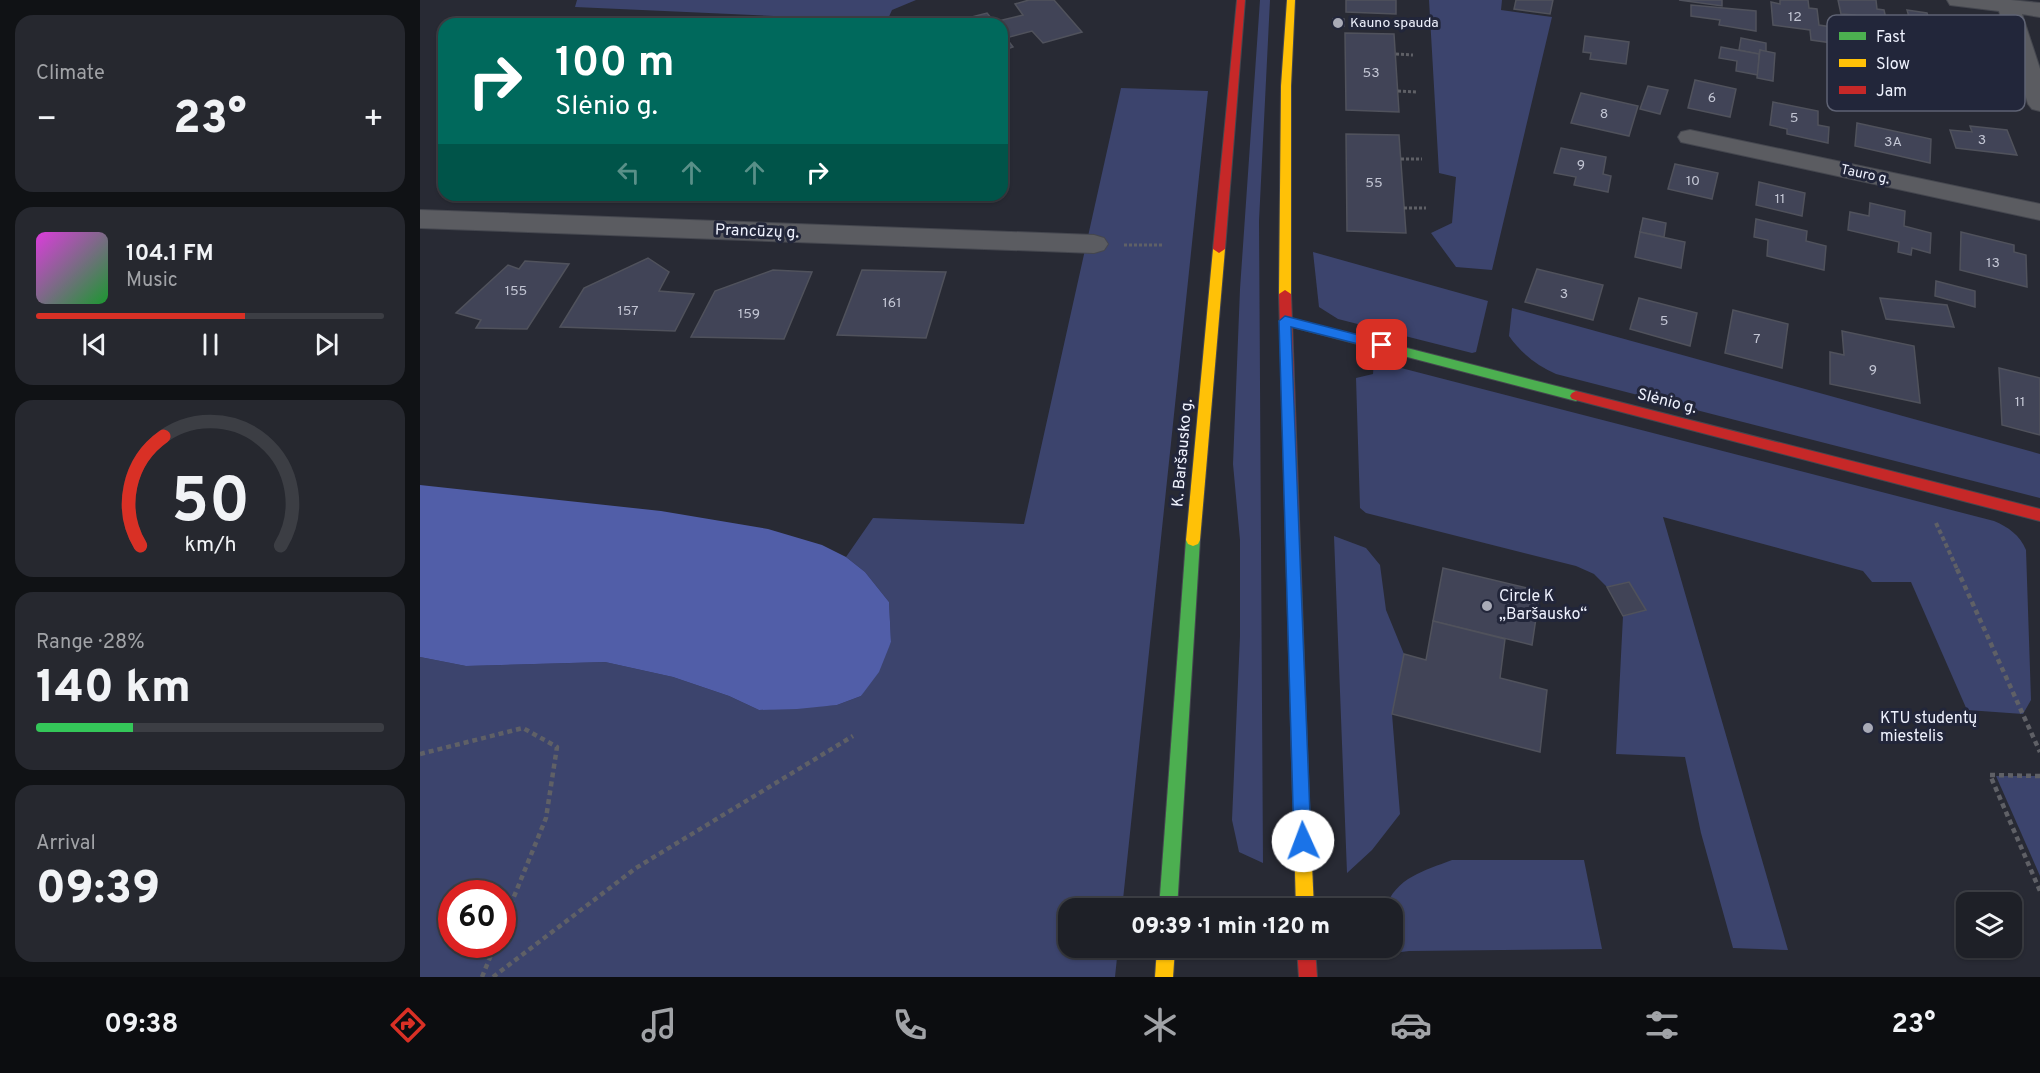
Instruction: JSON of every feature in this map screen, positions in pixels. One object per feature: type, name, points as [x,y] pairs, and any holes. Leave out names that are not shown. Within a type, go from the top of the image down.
[{"type":"main road","name":"K. Baršausko g.","points":[[1169,898],[1196,500],[1241,0]]},
{"type":"main road","points":[[1291,0],[1286,86],[1285,321],[1305,898]]},
{"type":"main road","name":"Slėnio g.","points":[[1285,321],[2040,515]]},
{"type":"main road","points":[[1164,977],[1165,958]]},
{"type":"main road","points":[[1307,958],[1308,977]]},
{"type":"street","points":[[1958,0],[2040,10]]},
{"type":"street","points":[[2008,6],[2011,15]]},
{"type":"street","points":[[2025,58],[2040,104]]},
{"type":"street","name":"Tauro g.","points":[[1690,137],[2040,212]]},
{"type":"street","name":"Prancūzų g.","points":[[420,219],[1094,244]]},
{"type":"path","points":[[1396,54],[1413,55]]},
{"type":"path","points":[[1398,91],[1416,92]]},
{"type":"path","points":[[1401,159],[1422,159]]},
{"type":"path","points":[[1404,208],[1426,208]]},
{"type":"path","points":[[1094,244],[1163,245]]},
{"type":"path","points":[[1918,483],[2040,752]]},
{"type":"path","points":[[420,754],[523,728],[557,747],[546,819],[516,892]]},
{"type":"path","points":[[492,977],[636,868],[853,736]]},
{"type":"path","points":[[2040,776],[1990,775],[2040,891]]},
{"type":"path","points":[[482,977],[490,958]]},
{"type":"shaded area","points":[[577,0],[916,0],[892,10],[888,18],[820,18],[575,7]]},
{"type":"shaded area","points":[[1260,0],[1270,0],[1259,221],[1263,863],[1239,852],[1232,820],[1240,636],[1240,540],[1233,464],[1240,289]]},
{"type":"shaded area","points":[[1429,0],[1502,0],[1501,10],[1552,17],[1492,270],[1456,267],[1431,233],[1452,223],[1456,177],[1439,173]]},
{"type":"shaded area","points":[[1121,88],[1208,91],[1123,898],[1058,898],[1058,958],[1117,958],[1115,977],[420,977],[420,657],[466,666],[605,662],[673,677],[729,696],[759,710],[837,705],[861,696],[891,642],[889,602],[865,572],[846,557],[873,518],[1024,524]]},
{"type":"shaded area","points":[[1313,252],[1488,301],[1476,352],[1472,353],[1338,319],[1319,307]]},
{"type":"shaded area","points":[[1512,308],[2040,454],[2040,498],[1556,374],[1530,358],[1509,336]]},
{"type":"shaded area","points":[[1374,361],[1999,523],[2017,536],[2026,550],[2031,700],[2023,714],[1967,710],[1911,582],[1872,582],[1863,571],[1663,517],[1788,950],[1733,948],[1701,833],[1685,757],[1616,754],[1623,616],[1645,610],[1629,582],[1607,587],[1594,574],[1576,566],[1366,513],[1360,508],[1356,378],[1373,374]]},
{"type":"shaded area","points":[[1334,536],[1366,548],[1380,565],[1386,610],[1404,654],[1392,714],[1400,814],[1372,850],[1347,873]]},
{"type":"shaded area","points":[[1996,776],[2040,776],[2040,876]]},
{"type":"shaded area","points":[[1452,860],[1584,860],[1602,949],[1403,952],[1403,898],[1390,898],[1404,882],[1421,872]]},
{"type":"water","points":[[420,485],[661,511],[768,529],[822,545],[846,557],[865,572],[889,602],[891,642],[879,672],[861,696],[837,705],[797,709],[759,710],[729,696],[673,677],[605,662],[466,666],[420,657]]},
{"type":"building","points":[[1029,0],[1054,0],[1082,32],[1043,43],[1032,31],[1008,37],[1008,19],[1023,15],[1015,4]]},
{"type":"building","points":[[1346,0],[1396,0],[1396,14],[1346,12]]},
{"type":"building","points":[[1516,0],[1553,0],[1550,14],[1514,9]]},
{"type":"building","points":[[1679,0],[1722,0],[1722,6]]},
{"type":"building","points":[[1780,0],[1808,0],[1809,8],[1817,9],[1819,25],[1827,26],[1827,42],[1811,40],[1810,30],[1773,25],[1771,2],[1780,4]]},
{"type":"building","points":[[1838,0],[1876,0],[1877,9],[1884,10],[1885,15],[1855,15],[1841,14]]},
{"type":"building","points":[[1691,5],[1756,11],[1756,31],[1719,25],[1720,20],[1691,16]]},
{"type":"building","points":[[1907,10],[1928,15],[1908,15]]},
{"type":"building","points":[[987,13],[991,18],[968,18]]},
{"type":"building","name":"Kauno spauda","points":[[1333,19],[1344,19],[1344,26],[1333,26]]},
{"type":"building","points":[[1345,33],[1394,34],[1399,112],[1346,110]]},
{"type":"building","points":[[1585,36],[1629,42],[1626,64],[1590,59],[1591,53],[1583,52]]},
{"type":"building","points":[[1741,38],[1766,43],[1766,52],[1760,50],[1759,54],[1739,50]]},
{"type":"building","points":[[1721,47],[1759,54],[1758,75],[1736,71],[1737,61],[1719,58]]},
{"type":"building","points":[[1760,50],[1775,53],[1773,81],[1757,78]]},
{"type":"building","points":[[1695,80],[1736,89],[1730,117],[1688,108]]},
{"type":"building","points":[[1648,86],[1668,90],[1660,114],[1640,109]]},
{"type":"building","points":[[1581,93],[1638,106],[1629,136],[1571,123]]},
{"type":"building","points":[[1773,102],[1818,111],[1818,125],[1829,127],[1828,143],[1787,134],[1787,129],[1770,125]]},
{"type":"building","points":[[1857,123],[1931,139],[1930,163],[1855,146]]},
{"type":"building","points":[[1970,126],[2007,130],[2017,155],[1956,148],[1950,130],[1972,132]]},
{"type":"building","points":[[1346,134],[1399,135],[1406,233],[1347,231]]},
{"type":"building","points":[[1561,148],[1606,157],[1603,174],[1611,176],[1608,192],[1574,185],[1576,177],[1554,173]]},
{"type":"building","points":[[1675,164],[1718,173],[1712,199],[1668,189]]},
{"type":"building","points":[[1759,182],[1805,193],[1802,216],[1756,205]]},
{"type":"building","points":[[1870,203],[1905,211],[1904,226],[1931,233],[1930,253],[1912,248],[1911,255],[1898,252],[1899,242],[1848,230],[1850,212],[1869,216]]},
{"type":"building","points":[[1643,218],[1666,223],[1664,237],[1640,232]]},
{"type":"building","points":[[1756,219],[1807,231],[1806,241],[1826,246],[1824,270],[1767,256],[1768,240],[1754,237]]},
{"type":"building","points":[[1640,232],[1685,242],[1681,268],[1635,257]]},
{"type":"building","points":[[1961,232],[2014,245],[2014,252],[2026,255],[2027,287],[1960,270]]},
{"type":"building","points":[[648,258],[669,272],[659,291],[694,294],[675,331],[560,327],[584,288]]},
{"type":"building","points":[[525,261],[569,264],[527,329],[476,328],[481,320],[456,313],[508,265],[519,269]]},
{"type":"building","points":[[1537,269],[1603,285],[1593,320],[1525,302]]},
{"type":"building","points":[[773,270],[812,272],[784,339],[691,337],[715,291]]},
{"type":"building","points":[[862,270],[946,272],[926,338],[837,335]]},
{"type":"building","points":[[1936,281],[1975,291],[1975,307],[1935,296]]},
{"type":"building","points":[[1639,298],[1697,313],[1690,346],[1630,329]]},
{"type":"building","points":[[1880,298],[1947,305],[1954,327],[1886,319]]},
{"type":"building","points":[[1733,310],[1788,324],[1782,368],[1725,353]]},
{"type":"building","points":[[1842,331],[1914,346],[1920,403],[1830,384],[1830,352],[1844,355]]},
{"type":"building","points":[[1999,368],[2040,378],[2040,435],[2002,425]]},
{"type":"building","name":"Circle K „Baršausko“","points":[[1443,568],[1540,591],[1532,645],[1433,621]]},
{"type":"building","points":[[1629,582],[1646,610],[1623,616],[1607,587]]},
{"type":"building","points":[[1433,621],[1505,639],[1500,678],[1547,690],[1540,752],[1392,714],[1404,654],[1426,660]]},
{"type":"traffic: fast","points":[[1285,321],[1576,396]]},
{"type":"traffic: fast","points":[[1169,898],[1193,540]]},
{"type":"traffic: slow","points":[[1285,294],[1286,86],[1291,0]]},
{"type":"traffic: slow","points":[[1193,540],[1219,249]]},
{"type":"traffic: slow","points":[[1301,800],[1305,898]]},
{"type":"traffic: slow","points":[[1164,977],[1165,958]]},
{"type":"traffic: jam","points":[[1219,249],[1241,0]]},
{"type":"traffic: jam","points":[[1285,294],[1301,800]]},
{"type":"traffic: jam","points":[[1576,396],[2040,515]]},
{"type":"traffic: jam","points":[[1307,958],[1308,977]]},
{"type":"place","name":"Kauno spauda","points":[[1338,23]]},
{"type":"place","name":"Circle K „Baršausko“","points":[[1487,606]]},
{"type":"place","name":"KTU studentų miestelis","points":[[1868,728]]},
{"type":"route","points":[[1303,841],[1285,321],[1382,345]]}]
